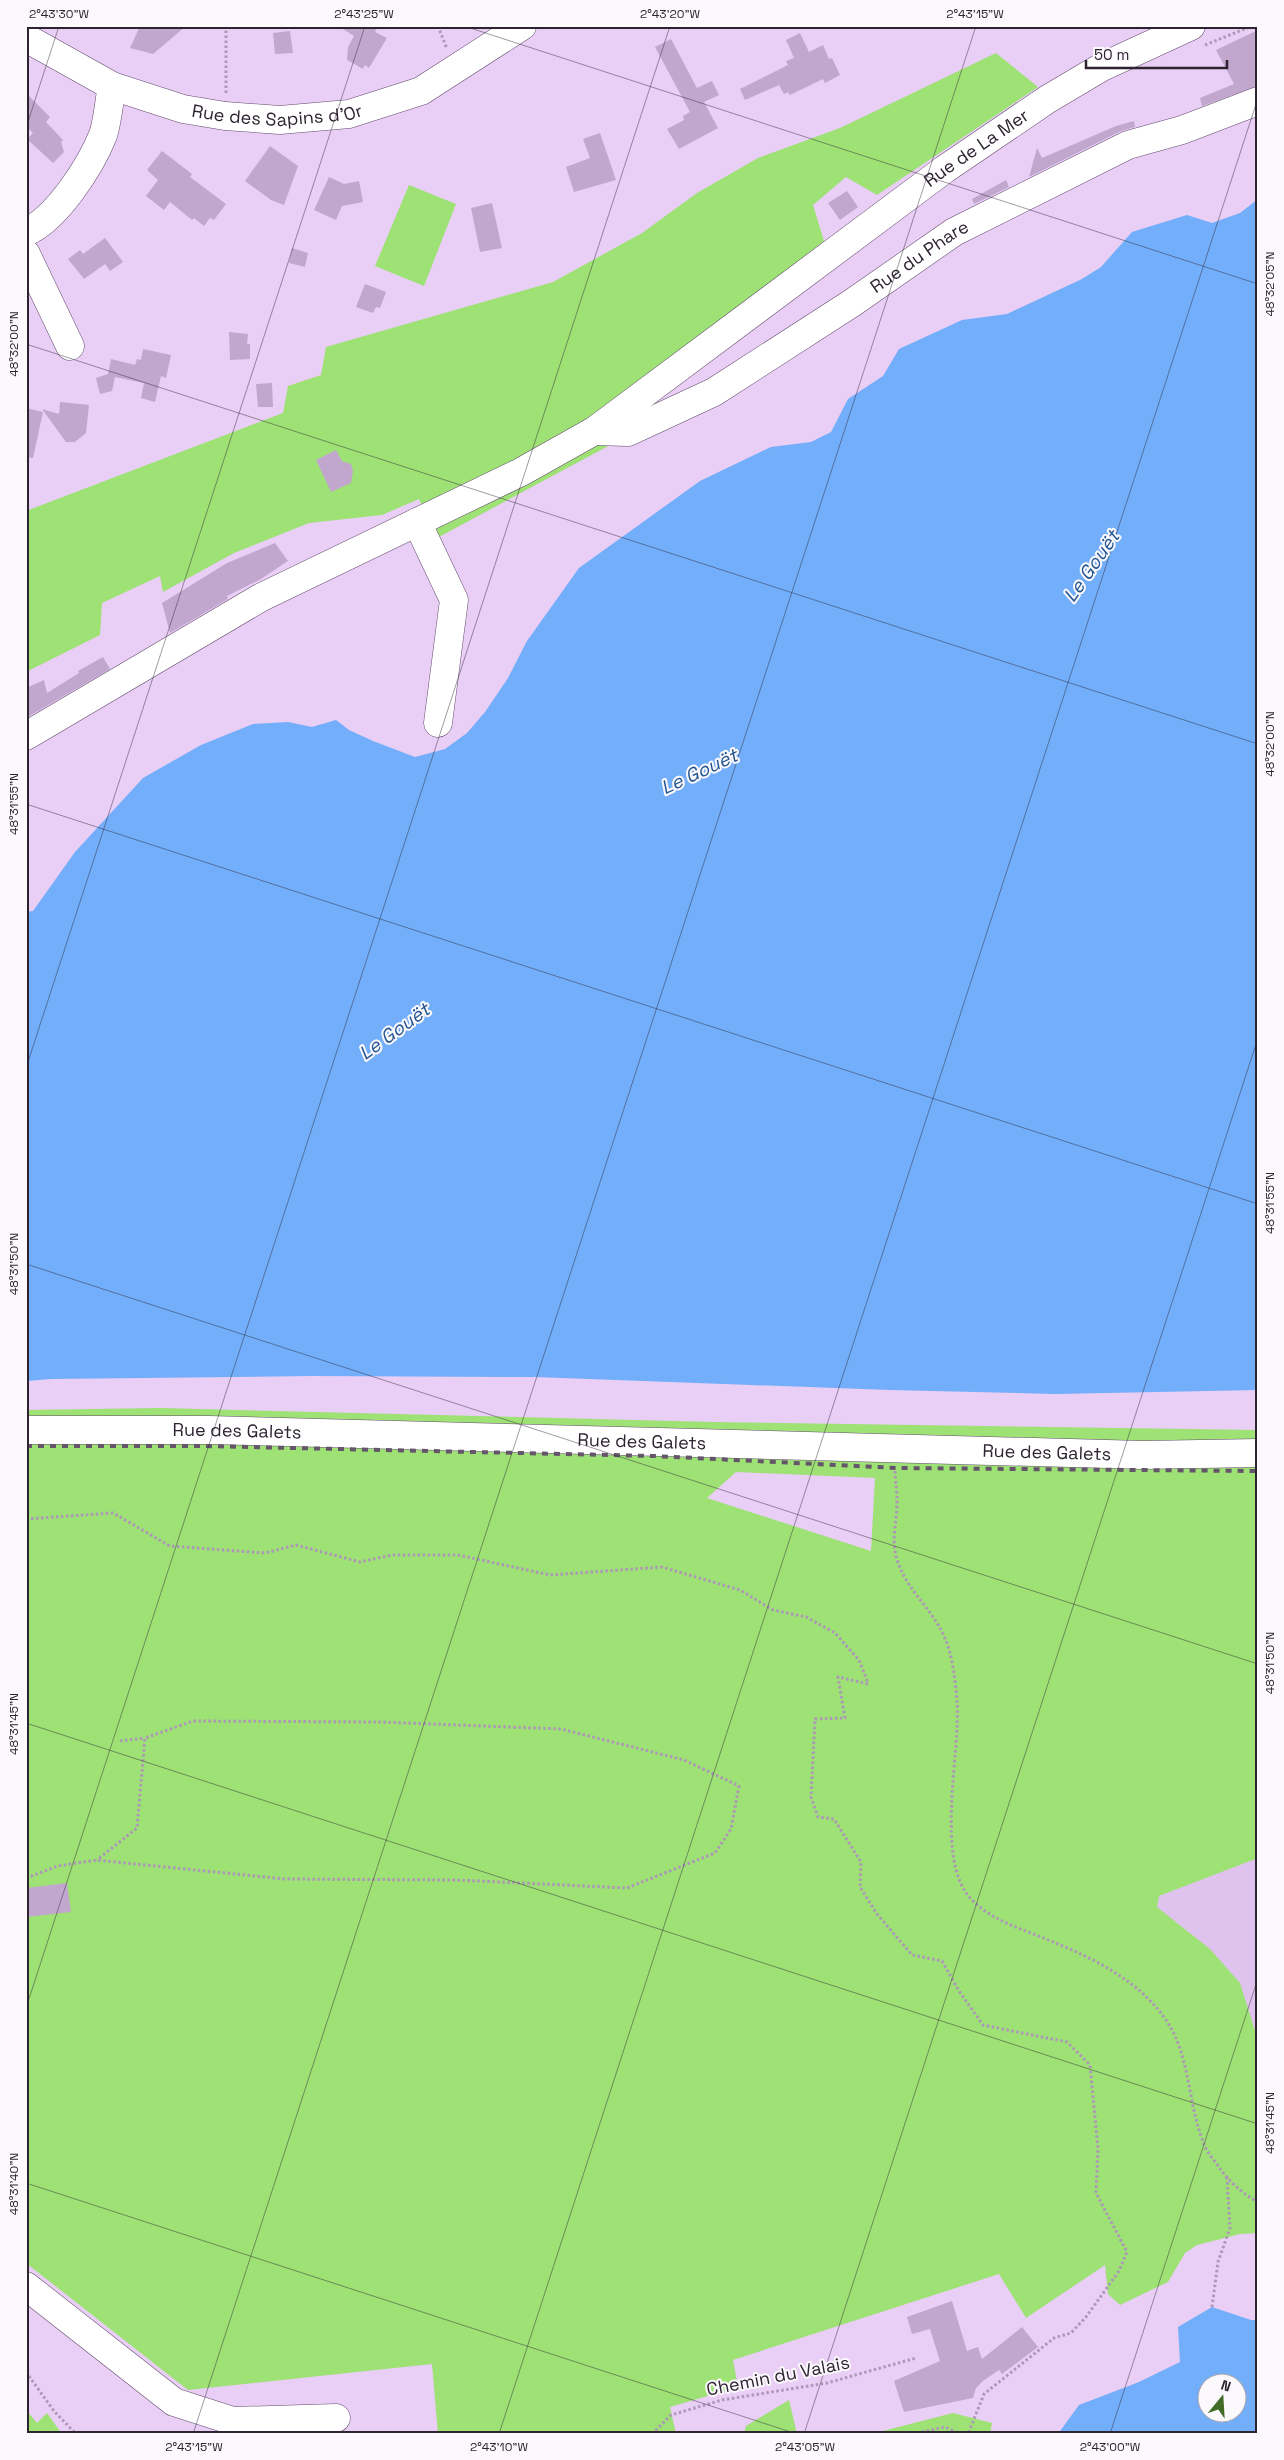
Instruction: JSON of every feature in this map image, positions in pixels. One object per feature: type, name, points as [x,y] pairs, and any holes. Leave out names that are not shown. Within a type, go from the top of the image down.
[{"type":"street","name":"Rue des Sapins d'Or","points":[[26,38],[112,86],[183,108],[225,116],[280,120],[349,114],[421,91],[522,26]]},
{"type":"street","name":"Rue de La Mer","points":[[26,736],[260,598],[521,472],[594,431],[945,169],[1048,100],[1102,67],[1191,26]]},
{"type":"street","points":[[26,232],[48,219],[84,171],[103,134],[112,86]]},
{"type":"street","name":"Rue du Phare","points":[[594,431],[628,432],[714,392],[852,303],[954,232],[1128,145],[1182,130],[1258,101]]},
{"type":"street","points":[[26,254],[70,346]]},
{"type":"street","points":[[416,522],[454,600],[438,723]]},
{"type":"street","name":"Rue des Galets","points":[[26,1430],[210,1430],[1143,1455],[1258,1453]]},
{"type":"street","points":[[26,2286],[174,2402],[233,2421],[336,2418]]},
{"type":"path","points":[[225,116],[226,26]]},
{"type":"path","points":[[893,1447],[897,1498],[895,1553],[909,1587],[927,1609],[944,1635],[953,1663],[957,1704],[951,1811],[953,1855],[959,1877],[969,1897],[986,1912],[1008,1924],[1076,1951],[1106,1966],[1139,1990],[1164,2017],[1179,2045],[1204,2146],[1227,2177],[1258,2202]]},
{"type":"path","points":[[26,1519],[112,1513],[170,1546],[265,1553],[296,1545],[360,1562],[392,1555],[458,1555],[550,1575],[662,1567],[740,1590],[773,1610],[806,1617],[835,1633],[859,1660],[868,1684],[838,1677],[844,1718],[815,1718],[810,1797],[818,1817],[834,1818],[861,1862],[860,1887],[877,1914],[912,1955],[942,1961],[983,2025],[1067,2042],[1090,2065],[1098,2149],[1096,2193],[1127,2252],[1114,2279],[1086,2317],[1071,2333],[1054,2338],[984,2394],[968,2434]]},
{"type":"path","points":[[26,1878],[58,1866],[97,1860],[284,1879],[457,1880],[627,1888],[715,1853],[732,1829],[739,1786],[684,1760],[561,1730],[380,1722],[193,1721],[145,1738],[120,1742]]},
{"type":"path","points":[[97,1860],[137,1828],[145,1738]]},
{"type":"path","points":[[1212,2307],[1218,2262],[1230,2228],[1227,2177]]},
{"type":"path","name":"Chemin du Valais","points":[[652,2434],[671,2415],[722,2400],[827,2383],[916,2358]]},
{"type":"path","points":[[26,2372],[54,2411],[76,2434]]},
{"type":"path","points":[[912,2434],[945,2428],[961,2434]]},
{"type":"shaded area","points":[[1258,1858],[1258,2040],[1240,1983],[1157,1907],[1158,1896]]},
{"type":"green space","points":[[996,53],[1038,87],[877,195],[846,177],[813,205],[824,241],[602,415],[612,444],[437,538],[419,499],[382,515],[309,523],[234,553],[163,592],[160,576],[102,603],[100,635],[26,672],[26,511],[283,413],[288,386],[321,375],[326,347],[553,282],[642,233],[697,193],[758,158],[840,128]]},
{"type":"green space","points":[[409,185],[456,204],[424,286],[375,266]]},
{"type":"green space","points":[[160,1408],[713,1422],[1258,1430],[1258,1858],[1159,1896],[1157,1907],[1210,1949],[1240,1983],[1258,2040],[1258,2233],[1240,2234],[1197,2245],[1185,2253],[1168,2282],[1120,2305],[1108,2294],[1105,2265],[1026,2318],[999,2274],[733,2360],[738,2387],[670,2407],[676,2434],[438,2434],[432,2364],[188,2390],[26,2263],[26,1410]],"holes":[[[736,1472],[875,1478],[871,1551],[707,1498]]]},
{"type":"green space","points":[[789,2400],[797,2434],[744,2434],[746,2426]]},
{"type":"green space","points":[[26,2410],[37,2423],[47,2413],[62,2434],[26,2434]]},
{"type":"green space","points":[[953,2413],[992,2423],[990,2434],[871,2434]]},
{"type":"water","name":"Le Gouët","points":[[1258,199],[1258,1390],[1055,1394],[535,1377],[312,1376],[51,1379],[26,1381],[26,912],[33,911],[75,852],[143,778],[201,745],[253,724],[288,722],[312,727],[336,720],[349,730],[415,757],[445,749],[467,733],[485,712],[508,678],[527,641],[579,568],[700,481],[771,447],[811,442],[831,432],[848,399],[883,376],[899,349],[962,320],[1007,314],[1082,279],[1101,267],[1132,232],[1187,215],[1212,223],[1240,213]]},
{"type":"water","points":[[1212,2307],[1251,2320],[1258,2320],[1258,2434],[1058,2434],[1079,2405],[1139,2382],[1180,2362],[1178,2327]]},
{"type":"building","points":[[140,26],[186,26],[153,54],[130,48]]},
{"type":"building","points":[[338,26],[378,26],[375,32],[387,38],[369,68],[365,65],[363,69],[347,60],[348,47],[354,36]]},
{"type":"building","points":[[1258,30],[1258,86],[1202,106],[1200,98],[1234,84],[1216,50]]},
{"type":"building","points":[[290,31],[293,53],[275,54],[273,33]]},
{"type":"building","points":[[800,33],[809,52],[823,45],[829,59],[832,58],[840,75],[825,83],[823,79],[790,95],[788,92],[784,94],[779,85],[745,100],[740,89],[788,65],[786,61],[794,58],[786,40]]},
{"type":"building","points":[[671,39],[697,88],[712,81],[719,95],[704,102],[718,128],[679,149],[667,129],[684,120],[683,116],[690,112],[655,47]]},
{"type":"building","points":[[26,93],[50,117],[46,122],[63,140],[61,142],[64,152],[53,163],[27,139],[33,133],[26,126]]},
{"type":"building","points":[[1134,121],[1135,127],[1121,131],[1029,177],[1037,148],[1042,158],[1116,126]]},
{"type":"building","points":[[600,133],[616,180],[574,192],[566,167],[590,158],[583,139]]},
{"type":"building","points":[[270,146],[298,166],[284,205],[271,200],[245,181]]},
{"type":"building","points":[[162,151],[192,174],[190,177],[226,204],[214,220],[210,218],[204,226],[194,218],[192,220],[170,202],[164,210],[146,196],[158,180],[147,170]]},
{"type":"building","points":[[329,177],[344,184],[359,181],[363,202],[342,206],[336,220],[314,210]]},
{"type":"building","points":[[1006,180],[1009,187],[974,204],[972,199]]},
{"type":"building","points":[[847,191],[858,207],[840,220],[828,203]]},
{"type":"building","points":[[492,203],[502,248],[480,252],[471,208]]},
{"type":"building","points":[[105,238],[123,262],[110,271],[105,264],[84,279],[68,259],[80,250],[83,254]]},
{"type":"building","points":[[292,248],[308,253],[305,267],[289,263]]},
{"type":"building","points":[[365,284],[386,292],[380,308],[376,307],[373,313],[356,307]]},
{"type":"building","points":[[229,332],[248,334],[247,344],[250,344],[250,359],[230,360]]},
{"type":"building","points":[[143,349],[171,355],[166,378],[161,376],[155,402],[141,398],[144,383],[115,377],[112,391],[100,394],[96,378],[108,374],[111,359],[135,365],[137,359],[141,360]]},
{"type":"building","points":[[272,383],[273,407],[258,407],[256,384]]},
{"type":"building","points":[[60,402],[89,405],[86,433],[75,442],[66,442],[42,409],[59,414]]},
{"type":"building","points":[[26,408],[43,412],[33,458],[26,457]]},
{"type":"building","points":[[336,450],[342,461],[351,464],[353,471],[351,483],[331,492],[316,460]]},
{"type":"building","points":[[275,543],[288,561],[261,579],[227,596],[228,599],[170,633],[162,603],[227,563]]},
{"type":"building","points":[[103,657],[110,669],[26,718],[26,688],[44,680],[47,693],[79,673],[78,671]]},
{"type":"building","points":[[67,1883],[71,1912],[26,1917],[26,1888]]},
{"type":"building","points":[[952,2301],[967,2351],[978,2347],[982,2359],[1022,2327],[1038,2347],[1002,2374],[999,2370],[983,2381],[976,2388],[973,2398],[904,2412],[894,2381],[940,2361],[930,2329],[912,2334],[907,2317]]},
{"type":"railway","points":[[26,1446],[204,1446],[654,1456],[897,1468],[1258,1471]]}]
